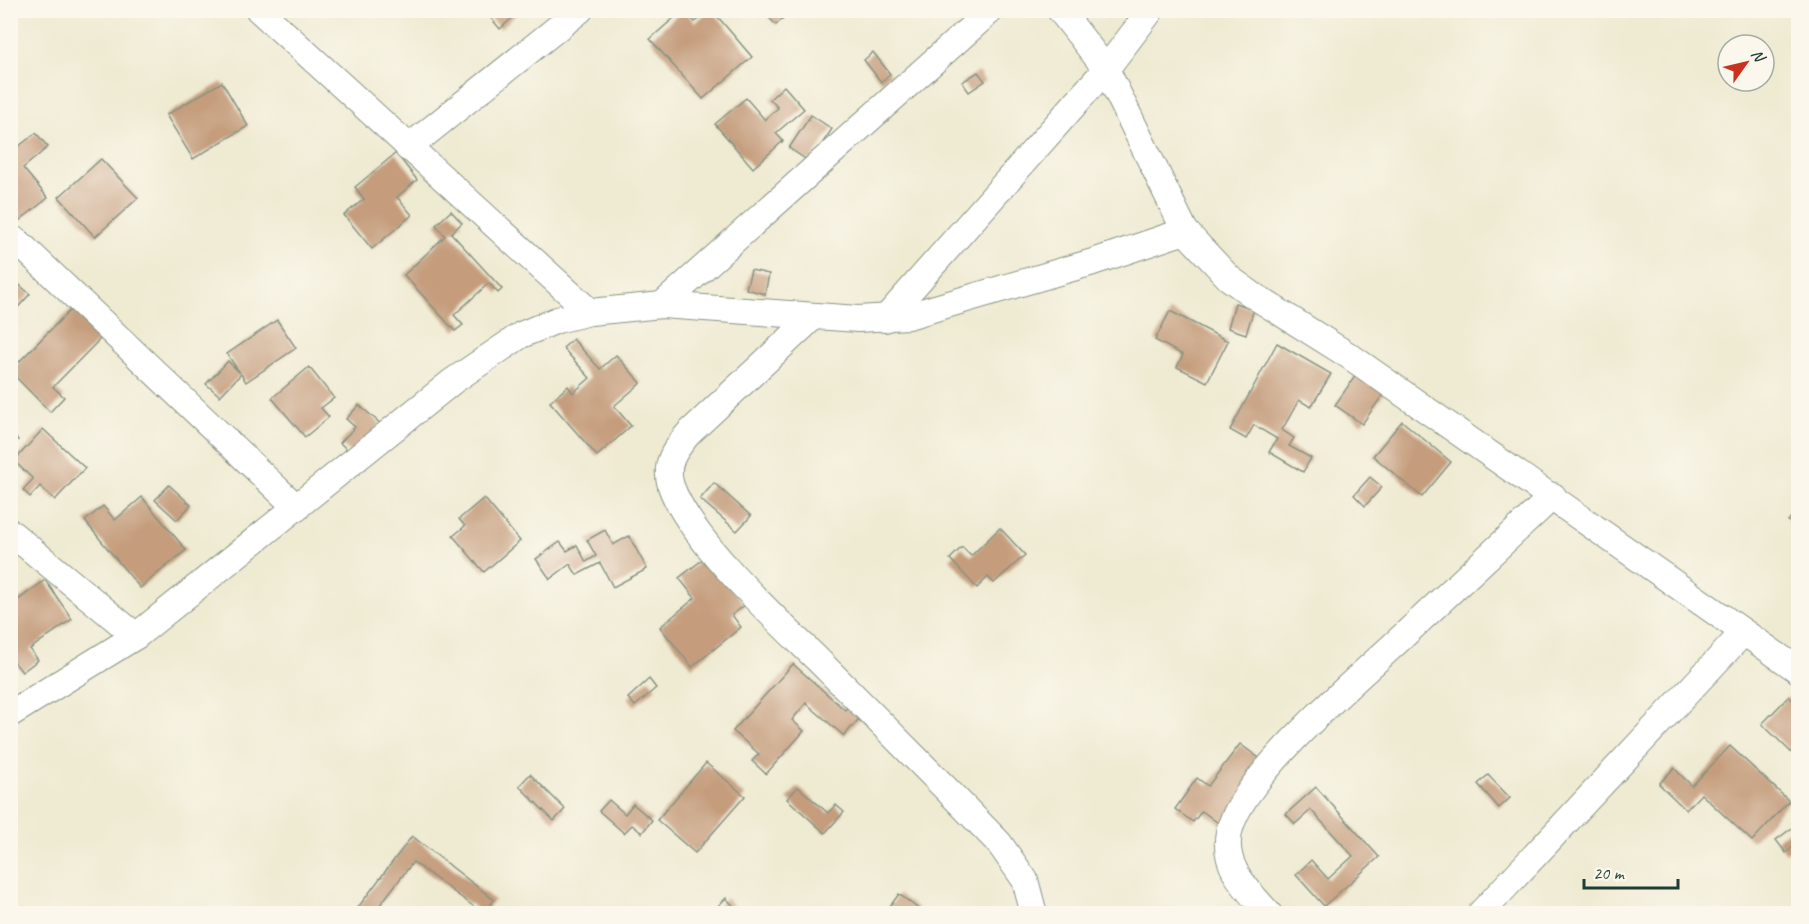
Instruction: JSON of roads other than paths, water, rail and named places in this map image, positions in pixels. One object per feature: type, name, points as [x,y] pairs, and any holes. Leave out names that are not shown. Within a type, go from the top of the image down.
[{"type":"street","points":[[259,10],[590,312]]},
{"type":"street","points":[[408,148],[579,10]]},
{"type":"street","points":[[662,305],[991,10]]},
{"type":"street","points":[[1060,10],[1106,69],[1185,231],[1210,261],[1254,296],[1351,357],[1553,496],[1798,670]]},
{"type":"street","points":[[885,319],[1106,69],[1151,10]]},
{"type":"street","points":[[10,714],[136,636],[493,353],[521,335],[556,320],[590,312],[662,305],[814,316],[885,319],[908,316],[1093,262],[1185,231]]},
{"type":"street","points":[[17,241],[297,508]]},
{"type":"street","points":[[814,316],[688,434],[673,452],[668,467],[671,485],[680,505],[700,535],[754,596],[999,843],[1025,880],[1034,914]]},
{"type":"street","points":[[1269,914],[1235,874],[1228,859],[1229,831],[1247,795],[1314,719],[1553,496]]},
{"type":"street","points":[[10,532],[136,636]]},
{"type":"street","points":[[1480,914],[1743,633]]}]
